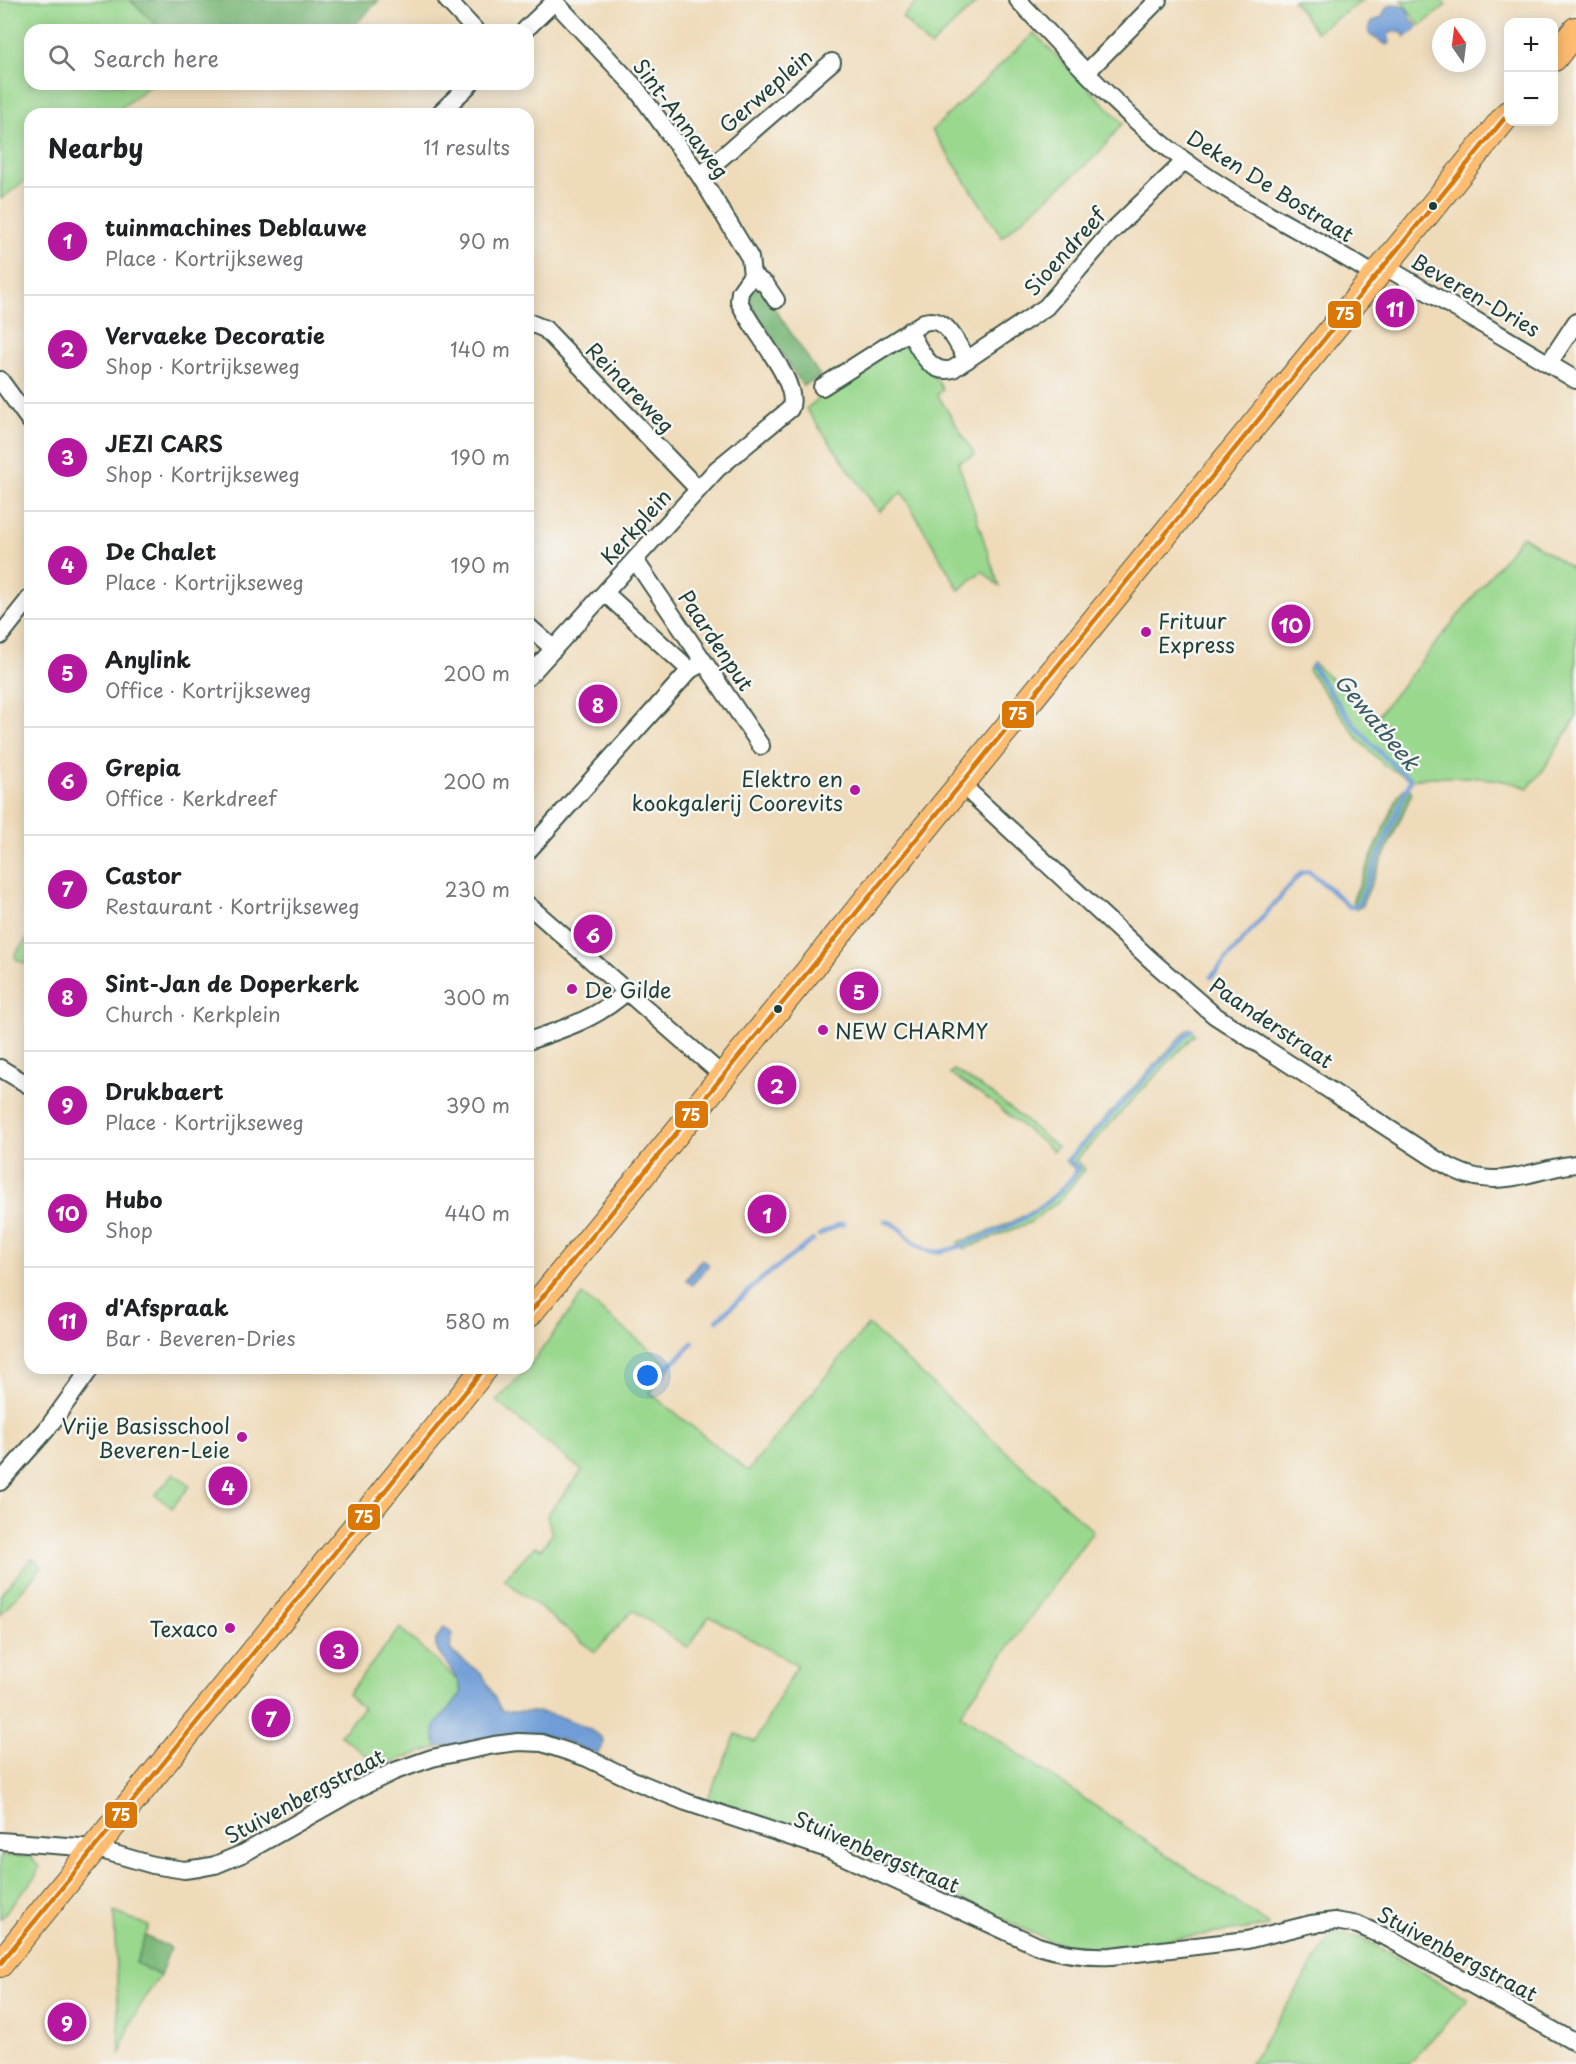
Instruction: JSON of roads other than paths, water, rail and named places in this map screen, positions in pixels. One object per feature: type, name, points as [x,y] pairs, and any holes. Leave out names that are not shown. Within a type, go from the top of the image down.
[{"type":"main road","points":[[1558,53],[1576,30]]},
{"type":"main road","points":[[534,1308],[1504,120]]},
{"type":"main road","points":[[0,1964],[480,1374]]},
{"type":"street","points":[[447,0],[470,24]]},
{"type":"street","name":"Deken De Bostraat","points":[[1018,0],[1131,116],[1185,161],[1223,186],[1380,271]]},
{"type":"street","points":[[1087,72],[1158,0]]},
{"type":"street","points":[[531,24],[555,1]]},
{"type":"street","name":"Sint-Annaweg","points":[[555,1],[635,87],[700,176],[750,258],[752,275],[763,282],[776,300]]},
{"type":"street","name":"Gerweplein","points":[[700,176],[832,62]]},
{"type":"street","points":[[445,108],[464,90]]},
{"type":"street","name":"Sioendreef","points":[[909,331],[930,364],[937,369],[950,370],[967,360],[1046,307],[1108,234],[1185,161]]},
{"type":"street","name":"Beveren-Dries","points":[[1380,271],[1576,380]]},
{"type":"street","points":[[698,489],[717,469],[790,409],[792,398],[789,385],[740,304],[740,292],[752,275]]},
{"type":"street","points":[[822,387],[927,321],[939,321],[947,327],[967,360]]},
{"type":"street","points":[[1549,363],[1576,322]]},
{"type":"street","name":"Reinareweg","points":[[534,324],[545,329],[698,489]]},
{"type":"street","points":[[0,380],[24,413]]},
{"type":"street","name":"Kerkplein","points":[[534,671],[698,489]]},
{"type":"street","name":"Paardenput","points":[[635,560],[689,639],[697,667],[760,746]]},
{"type":"street","name":"Kerkplein","points":[[605,593],[697,667]]},
{"type":"street","points":[[0,636],[24,606]]},
{"type":"street","points":[[534,631],[554,649]]},
{"type":"street","points":[[534,844],[697,667]]},
{"type":"street","name":"Paanderstraat","points":[[961,783],[1152,961],[1214,1015],[1434,1158],[1457,1171],[1484,1179],[1509,1177],[1576,1164]]},
{"type":"street","points":[[534,910],[722,1075]]},
{"type":"street","points":[[534,1039],[584,1022],[607,1009],[626,992]]},
{"type":"street","points":[[0,1068],[24,1082]]},
{"type":"street","points":[[0,1482],[47,1429],[87,1374]]},
{"type":"street","name":"Stuivenbergstraat","points":[[0,1841],[93,1848],[153,1865],[184,1870],[215,1865],[244,1853],[359,1788],[395,1771],[432,1758],[494,1746],[518,1742],[542,1743],[580,1755],[634,1781],[686,1802],[827,1849],[1038,1946],[1054,1951],[1091,1957],[1111,1956],[1247,1940],[1323,1922],[1347,1922],[1390,1939],[1576,2043]]},
{"type":"water","points":[[1394,4],[1407,8],[1411,19],[1417,26],[1405,37],[1401,31],[1392,32],[1388,35],[1390,43],[1387,45],[1370,35],[1368,30],[1372,22],[1382,17],[1386,8]]},
{"type":"water","points":[[702,1259],[709,1265],[692,1285],[686,1280]]},
{"type":"water","points":[[444,1627],[453,1634],[451,1651],[483,1675],[501,1710],[542,1713],[577,1724],[601,1737],[603,1743],[600,1751],[593,1753],[563,1740],[533,1734],[438,1747],[434,1738],[436,1724],[461,1693],[456,1677],[436,1645],[436,1640]]},
{"type":"waterway","name":"Gewatbeek","points":[[1211,977],[1301,873],[1309,871],[1350,907],[1359,904],[1411,779],[1369,741],[1312,666]]},
{"type":"waterway","name":"Gewatbeek","points":[[885,1221],[897,1226],[917,1245],[930,1251],[940,1252],[987,1236],[1030,1214],[1068,1183],[1079,1169],[1068,1160],[1191,1030]]},
{"type":"waterway","name":"Gewatbeek","points":[[819,1235],[844,1224]]},
{"type":"waterway","name":"Gewatbeek","points":[[717,1320],[764,1277],[813,1240]]},
{"type":"waterway","name":"Gewatbeek","points":[[639,1373],[670,1365],[693,1342]]},
{"type":"place","name":"d'Afspraak","points":[[1395,308]]},
{"type":"place","name":"Hubo","points":[[1291,624]]},
{"type":"place","name":"Frituur Express","points":[[1146,632]]},
{"type":"place","name":"Sint-Jan de Doperkerk","points":[[598,704]]},
{"type":"place","name":"Elektro en kookgalerij Coorevits","points":[[855,790]]},
{"type":"place","name":"Grepia","points":[[593,934]]},
{"type":"place","name":"De Gilde","points":[[572,989]]},
{"type":"place","name":"Anylink","points":[[859,991]]},
{"type":"place","name":"NEW CHARMY","points":[[823,1030]]},
{"type":"place","name":"Vervaeke Decoratie","points":[[777,1085]]},
{"type":"place","name":"tuinmachines Deblauwe","points":[[767,1214]]},
{"type":"place","name":"Vrije Basisschool Beveren-Leie","points":[[242,1437]]},
{"type":"place","name":"De Chalet","points":[[228,1486]]},
{"type":"place","name":"Texaco","points":[[230,1628]]},
{"type":"place","name":"JEZI CARS","points":[[339,1650]]},
{"type":"place","name":"Castor","points":[[271,1718]]},
{"type":"place","name":"Drukbaert","points":[[67,2022]]}]
